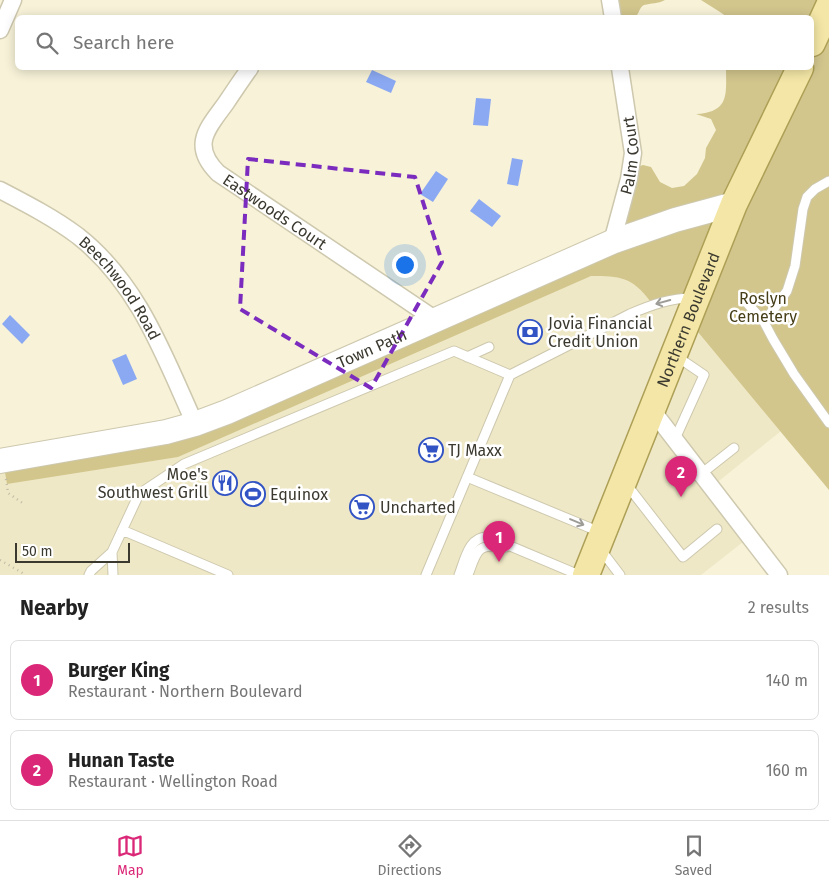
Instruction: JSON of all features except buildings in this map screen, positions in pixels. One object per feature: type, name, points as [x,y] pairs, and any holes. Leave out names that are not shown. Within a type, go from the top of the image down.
[{"type":"main road","points":[[814,39],[829,6]]},
{"type":"main road","name":"Northern Boulevard","points":[[586,575],[734,204],[799,70]]},
{"type":"street","points":[[0,30],[13,0]]},
{"type":"street","points":[[610,0],[612,15]]},
{"type":"street","points":[[813,0],[829,2]]},
{"type":"street","name":"Eastwoods Court","points":[[249,70],[212,119],[207,129],[204,139],[204,150],[211,166],[218,173],[436,320]]},
{"type":"street","name":"Palm Court","points":[[612,242],[629,179],[632,159],[630,132],[620,70]]},
{"type":"street","name":"Beechwood Road","points":[[0,190],[45,214],[72,232],[103,259],[132,294],[148,322],[195,424]]},
{"type":"street","name":"Town Path","points":[[1,461],[166,432],[195,424],[612,242],[675,220],[734,204]]},
{"type":"street","points":[[652,410],[779,575]]},
{"type":"lane","points":[[764,322],[787,291],[795,266],[803,209],[807,197],[815,189],[829,181]]},
{"type":"lane","points":[[426,575],[510,375],[630,314],[663,301],[697,298]]},
{"type":"lane","points":[[746,303],[764,322],[794,374],[829,423]]},
{"type":"lane","points":[[467,357],[489,347]]},
{"type":"lane","points":[[89,575],[112,552],[139,494],[184,464],[454,351],[510,375]]},
{"type":"lane","points":[[674,355],[704,375],[675,439]]},
{"type":"lane","points":[[701,474],[734,448]]},
{"type":"lane","points":[[467,478],[552,511],[600,539],[620,575]]},
{"type":"lane","points":[[624,481],[683,557],[717,529]]},
{"type":"lane","points":[[122,530],[228,575]]},
{"type":"lane","points":[[459,575],[471,544],[480,537],[489,537],[578,575]]},
{"type":"lane","points":[[468,575],[474,557],[482,548],[491,545],[518,549]]},
{"type":"lane","points":[[112,552],[113,575]]},
{"type":"path","points":[[1,461],[8,494],[24,504]]},
{"type":"path","points":[[0,560],[26,575]]},
{"type":"highlighted area","points":[[248,159],[415,177],[442,262],[371,388],[240,309]]},
{"type":"shaded area","points":[[675,220],[688,320],[781,431],[704,493],[743,542],[701,575],[0,575],[0,461],[166,432]]},
{"type":"green space","points":[[604,0],[665,0],[644,5],[637,15],[618,15]]},
{"type":"green space","name":"Roslyn Cemetery","points":[[701,0],[829,0],[829,490],[688,320],[698,295],[665,297],[650,301],[637,287],[625,280],[591,276],[178,457],[7,484],[3,461],[166,432],[626,226],[619,220],[634,168],[643,165],[651,167],[660,182],[672,188],[684,186],[697,174],[705,158],[706,148],[716,130],[711,119],[696,114],[715,110],[724,100],[726,70],[814,70],[814,15],[724,15]]},
{"type":"water","points":[[372,70],[396,81],[391,93],[366,82]]},
{"type":"water","points":[[476,98],[491,99],[488,126],[473,125]]},
{"type":"water","points":[[512,158],[523,160],[518,186],[507,184]]},
{"type":"water","points":[[436,171],[448,179],[433,202],[420,194]]},
{"type":"water","points":[[479,199],[501,216],[492,227],[470,211]]},
{"type":"water","points":[[10,315],[30,335],[22,344],[2,324]]},
{"type":"water","points":[[126,354],[137,379],[123,385],[112,360]]},
{"type":"place","name":"Jovia Financial Credit Union","points":[[530,332]]},
{"type":"place","name":"TJ Maxx","points":[[431,450]]},
{"type":"place","name":"Moe's Southwest Grill","points":[[225,483]]},
{"type":"place","name":"Equinox","points":[[253,494]]},
{"type":"place","name":"Hunan Taste","points":[[681,497]]},
{"type":"place","name":"Uncharted","points":[[362,507]]},
{"type":"place","name":"Burger King","points":[[499,562]]}]
